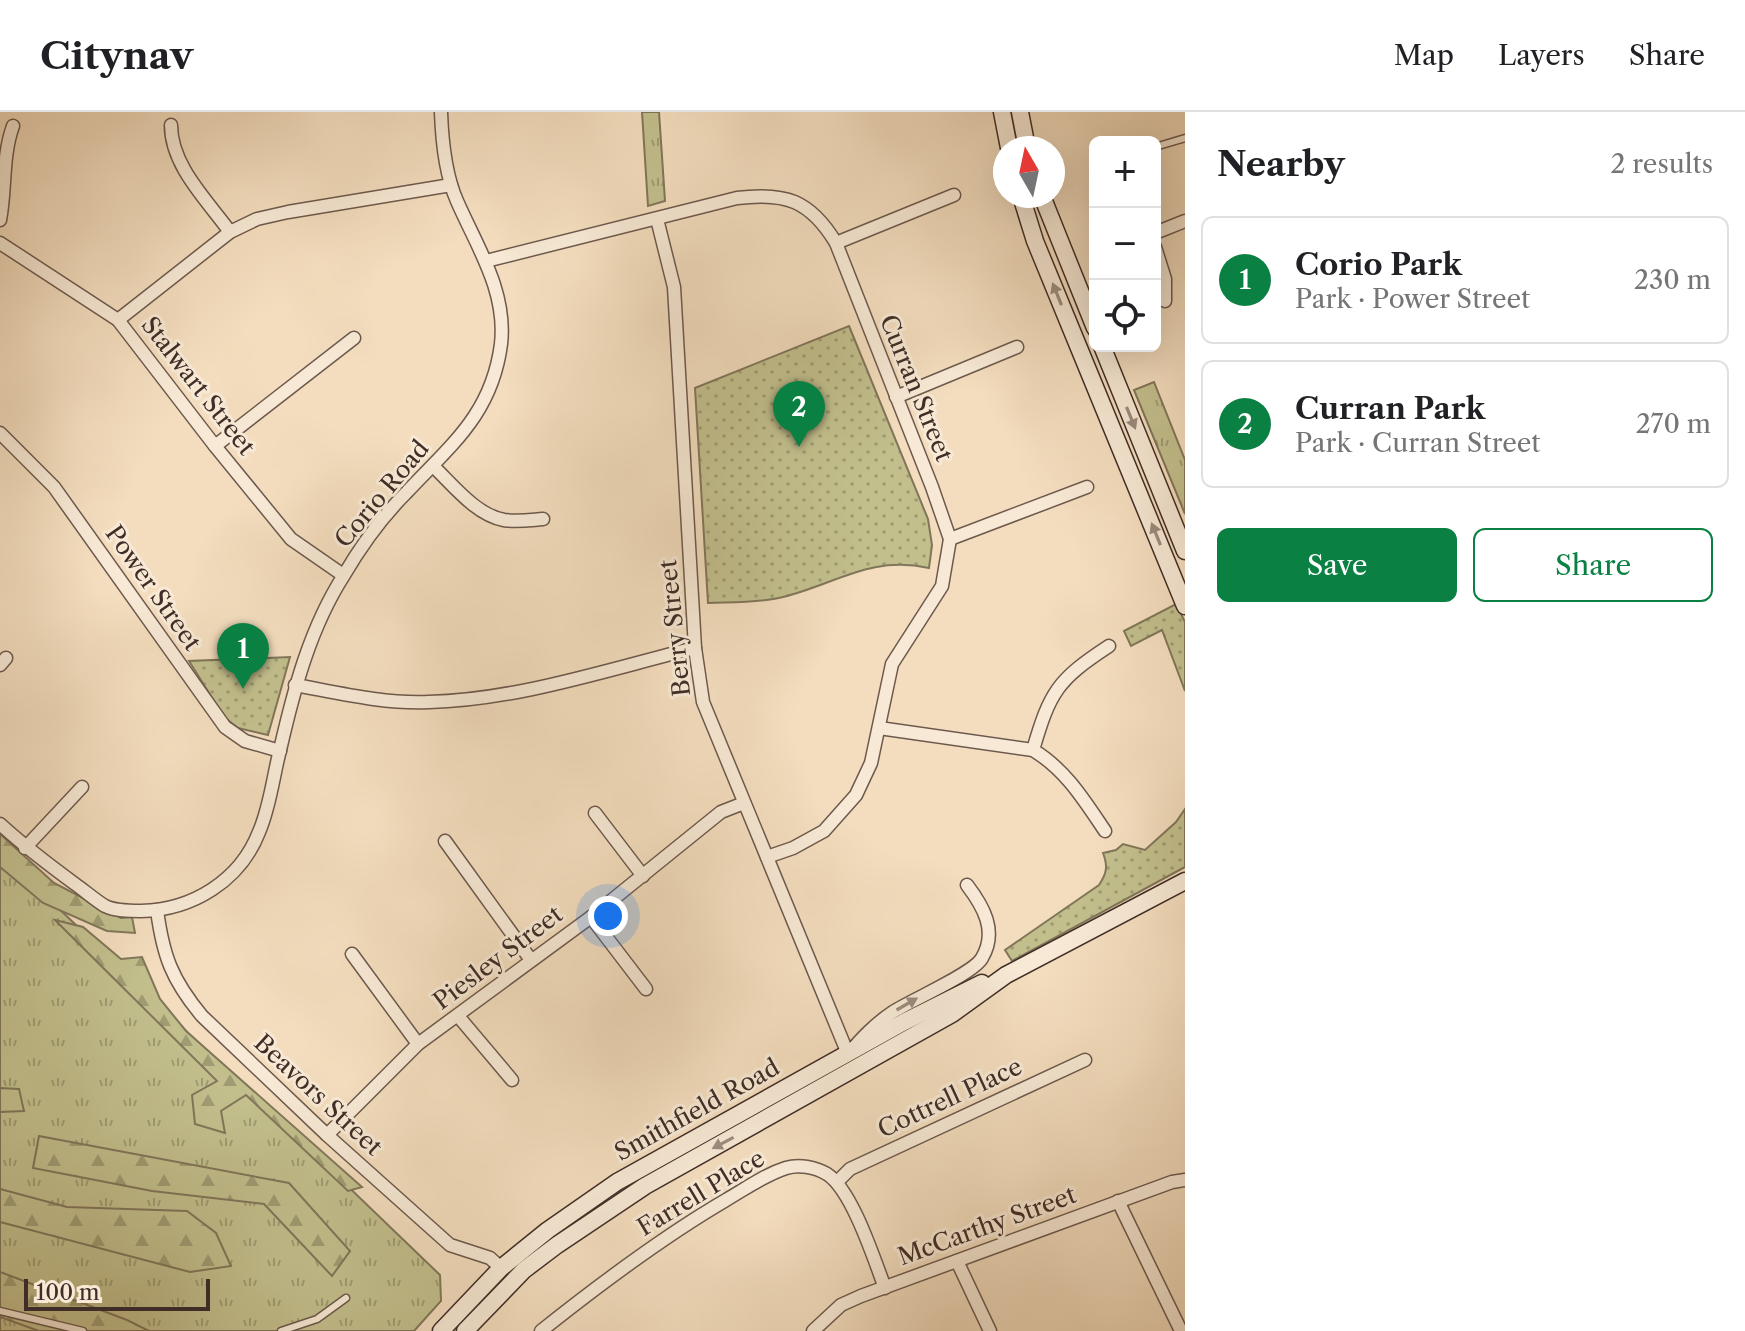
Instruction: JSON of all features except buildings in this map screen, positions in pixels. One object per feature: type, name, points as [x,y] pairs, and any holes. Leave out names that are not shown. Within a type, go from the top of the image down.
[{"type":"main road","points":[[1002,112],[1007,136]]},
{"type":"main road","points":[[1020,112],[1025,136]]},
{"type":"main road","points":[[1025,208],[1041,254],[1185,606]]},
{"type":"main road","points":[[1047,208],[1089,313]]},
{"type":"main road","points":[[1104,352],[1185,551]]},
{"type":"main road","name":"Smithfield Road","points":[[465,1331],[524,1270],[645,1186],[961,1008],[1006,975],[1185,881]]},
{"type":"main road","name":"Smithfield Road","points":[[441,1331],[501,1268],[548,1230],[617,1182],[848,1054],[986,981],[1006,975]]},
{"type":"main road","points":[[757,1125],[779,1104],[841,1067],[848,1054],[863,1055],[927,1020],[961,1008]]},
{"type":"main road","points":[[453,1331],[501,1278],[501,1268],[516,1267],[605,1200],[645,1186]]},
{"type":"street","name":"Corio Road","points":[[0,824],[25,848],[105,906],[134,911],[189,903],[223,881],[243,861],[264,820],[295,685],[315,631],[343,575],[379,525],[475,419],[497,367],[501,322],[497,296],[486,261],[451,185],[441,112]]},
{"type":"street","points":[[171,125],[171,142],[176,156],[230,232]]},
{"type":"street","points":[[0,220],[6,150],[13,126]]},
{"type":"street","points":[[118,320],[230,232],[257,219],[451,185]]},
{"type":"street","name":"Curran Street","points":[[486,261],[737,198],[766,194],[780,196],[811,213],[827,228],[836,243],[950,539]]},
{"type":"street","points":[[836,243],[954,195]]},
{"type":"street","name":"Berry Street","points":[[657,219],[674,287],[695,648],[703,702],[848,1054]]},
{"type":"street","points":[[1161,231],[1185,221]]},
{"type":"street","name":"Stalwart Street","points":[[0,243],[118,320],[291,539],[343,575]]},
{"type":"street","points":[[1161,266],[1165,279],[1165,301]]},
{"type":"street","points":[[215,446],[354,338]]},
{"type":"street","points":[[896,397],[1017,347]]},
{"type":"street","name":"Power Street","points":[[0,433],[54,487],[225,727],[245,741],[280,751]]},
{"type":"street","points":[[433,466],[474,504],[495,518],[512,521],[543,519]]},
{"type":"street","points":[[767,857],[793,848],[824,831],[848,806],[871,763],[892,664],[942,586],[950,539],[1087,487]]},
{"type":"street","points":[[1033,750],[1045,709],[1055,691],[1077,667],[1109,646]]},
{"type":"street","points":[[295,685],[393,701],[463,700],[530,688],[695,648]]},
{"type":"street","points":[[879,728],[1033,750],[1050,760],[1069,779],[1105,831]]},
{"type":"street","points":[[25,848],[82,787]]},
{"type":"street","name":"Piesley Street","points":[[327,1135],[418,1044],[591,917],[721,812],[744,803]]},
{"type":"street","points":[[595,813],[643,876]]},
{"type":"street","points":[[445,841],[531,960]]},
{"type":"street","points":[[848,1054],[866,1033],[892,1013],[975,966],[983,957],[989,931],[983,908],[967,885]]},
{"type":"street","name":"Beavors Street","points":[[157,910],[163,952],[173,976],[202,1016],[327,1135],[450,1245],[490,1258],[501,1268]]},
{"type":"street","points":[[591,917],[646,989]]},
{"type":"street","points":[[352,954],[418,1044]]},
{"type":"street","points":[[975,966],[986,981]]},
{"type":"street","points":[[458,1016],[512,1080]]},
{"type":"street","name":"Cottrell Place","points":[[837,1182],[850,1169],[1085,1060]]},
{"type":"street","name":"Farrell Place","points":[[541,1331],[643,1253],[770,1174],[789,1167],[805,1167],[824,1173],[837,1182]]},
{"type":"street","name":"McCarthy Street","points":[[813,1331],[841,1305],[1118,1201],[1185,1180]]},
{"type":"street","points":[[837,1182],[866,1238],[885,1288]]},
{"type":"street","points":[[1118,1201],[1181,1331]]},
{"type":"street","points":[[957,1261],[990,1331]]},
{"type":"lane","points":[[1161,145],[1185,138]]},
{"type":"lane","points":[[281,1331],[317,1319],[346,1298]]},
{"type":"lane","points":[[0,1311],[83,1331]]},
{"type":"green space","points":[[642,112],[659,112],[665,201],[648,206]]},
{"type":"green space","points":[[849,326],[928,519],[932,545],[929,568],[889,565],[854,573],[783,597],[708,603],[695,388]]},
{"type":"green space","points":[[1154,382],[1185,460],[1185,514],[1134,390]]},
{"type":"green space","points":[[1176,604],[1185,622],[1185,691],[1162,630],[1131,646],[1124,631]]},
{"type":"green space","points":[[290,657],[268,735],[238,728],[224,717],[189,661]]},
{"type":"green space","points":[[1185,809],[1185,867],[1012,961],[1005,950],[1099,885],[1106,869],[1103,853],[1116,850],[1123,844],[1145,850],[1176,822]]},
{"type":"green space","points":[[0,834],[54,883],[121,918],[132,917],[135,933],[107,931],[43,903],[0,867]]},
{"type":"green space","points":[[0,852],[440,1275],[441,1301],[414,1331],[0,1331]]},
{"type":"green space","points":[[55,920],[83,927],[121,959],[142,957],[160,999],[186,1031],[362,1187],[348,1191],[246,1095],[221,1111],[225,1133],[195,1124],[192,1095],[217,1081]]},
{"type":"green space","points":[[0,1088],[19,1089],[24,1111],[0,1112]]},
{"type":"green space","points":[[39,1136],[289,1183],[350,1251],[332,1276],[264,1204],[152,1191],[33,1168]]},
{"type":"green space","points":[[0,1189],[67,1207],[187,1211],[216,1233],[231,1266],[190,1272],[0,1222]]},
{"type":"green space","points":[[0,1272],[149,1331],[39,1331],[0,1317]]},
{"type":"place","name":"Curran Park","points":[[799,447]]},
{"type":"place","name":"Corio Park","points":[[243,689]]}]
